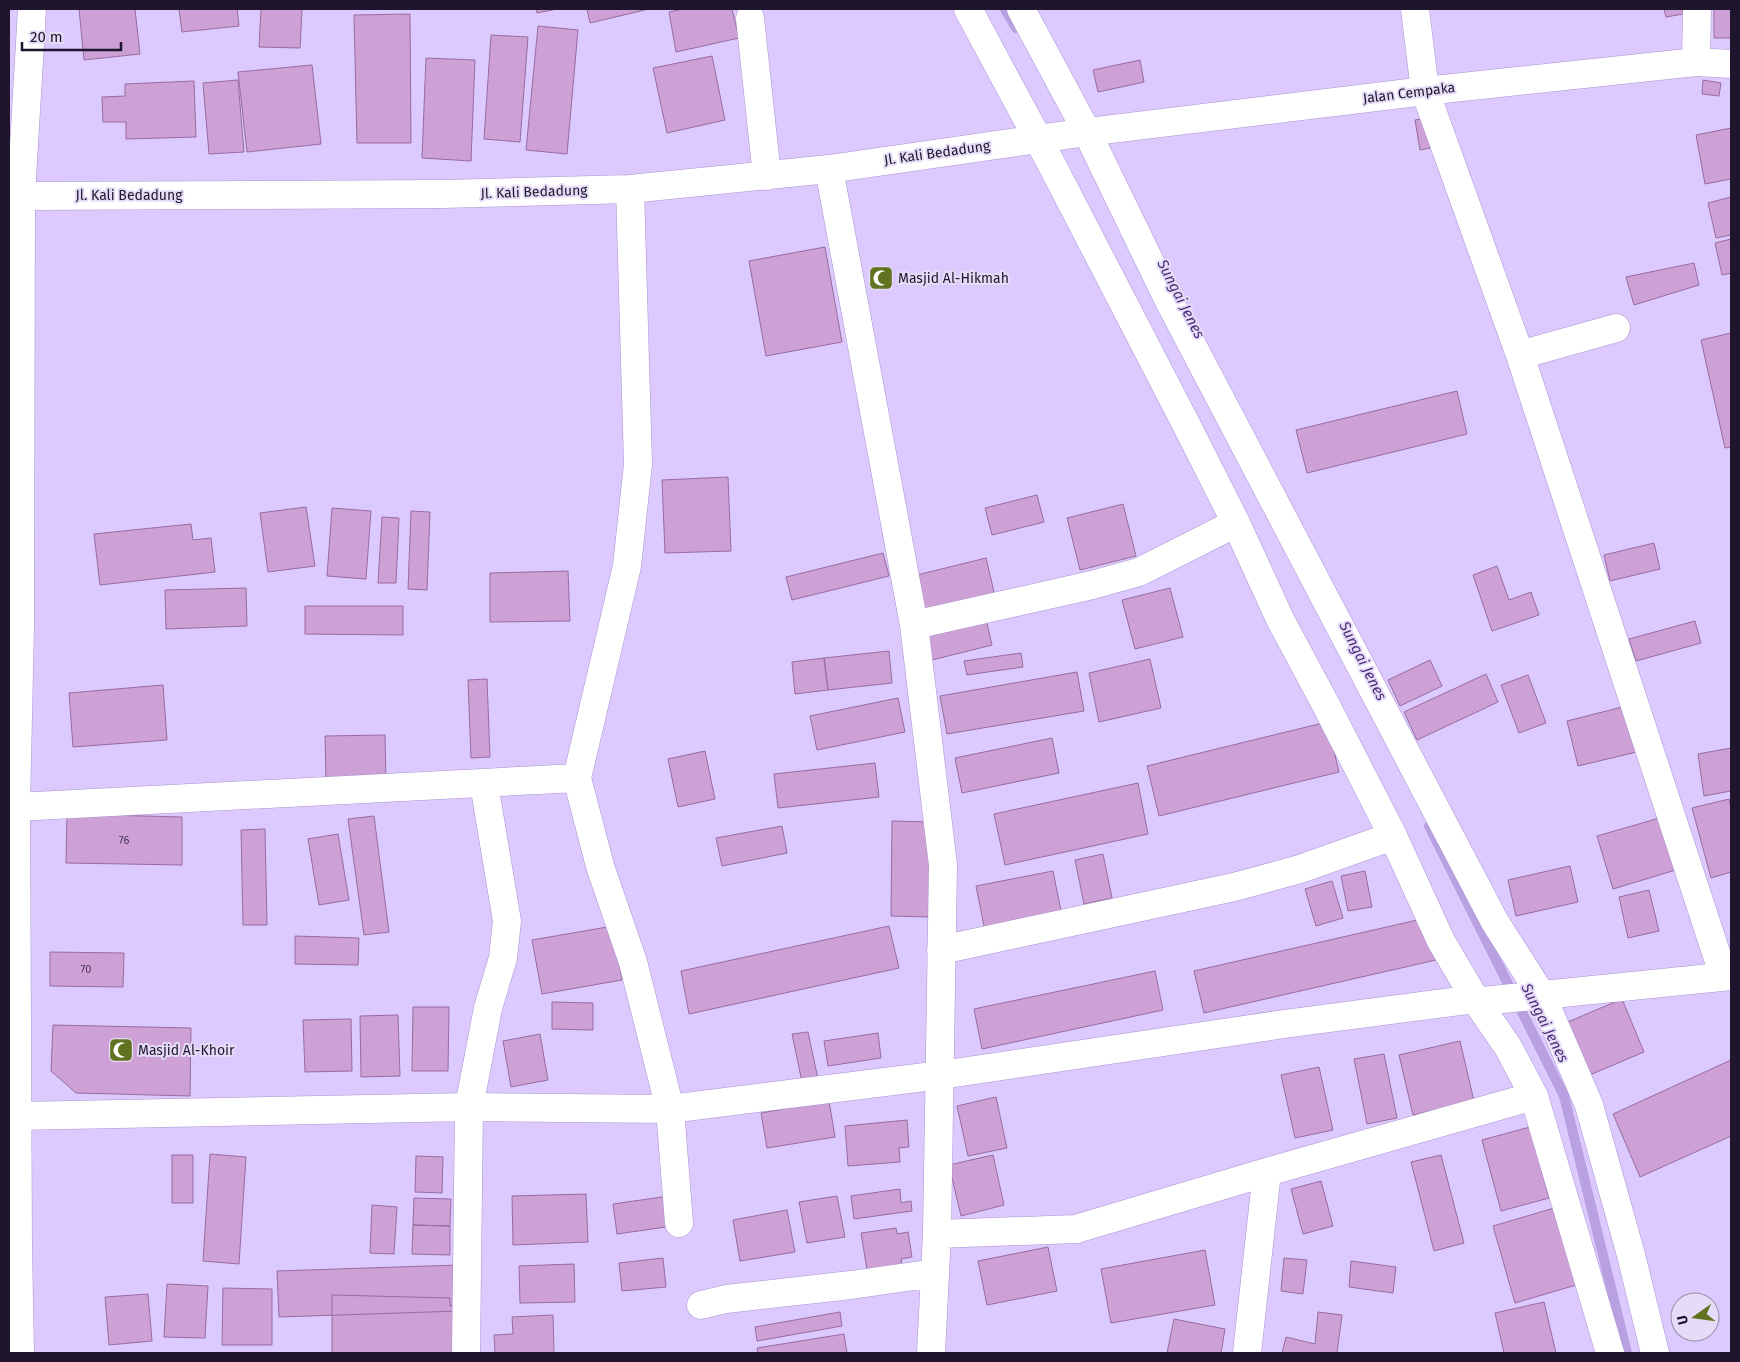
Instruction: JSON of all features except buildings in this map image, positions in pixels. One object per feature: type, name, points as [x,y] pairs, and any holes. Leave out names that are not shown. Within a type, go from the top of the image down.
[{"type":"street","points":[[20,1353],[13,1246],[18,1116],[14,822],[15,626],[21,196],[32,9]]},
{"type":"street","points":[[968,9],[1041,138],[1236,523],[1280,619],[1393,836],[1441,941],[1508,1047],[1534,1096],[1610,1353]]},
{"type":"street","points":[[1021,9],[1081,133],[1589,1105],[1631,1255],[1655,1353]]},
{"type":"street","points":[[18,1116],[469,1107],[670,1108],[940,1075],[1275,1026],[1479,1000],[1531,997],[1728,976],[1520,354],[1425,91],[1415,9]]},
{"type":"street","points":[[1696,62],[1697,9]]},
{"type":"street","points":[[750,18],[767,176]]},
{"type":"street","name":"Jalan Cempaka","points":[[1041,138],[1425,91],[1696,62],[1731,64]]},
{"type":"street","name":"Jl. Kali Bedadung","points":[[21,196],[434,194],[630,188],[829,169],[1041,138]]},
{"type":"street","points":[[829,169],[914,625],[943,865],[937,1234],[931,1353]]},
{"type":"street","points":[[630,188],[638,464],[627,566],[577,778],[600,866],[633,962],[670,1108],[679,1222]]},
{"type":"street","points":[[1520,354],[1616,328]]},
{"type":"street","points":[[914,625],[1092,585],[1139,572],[1236,523]]},
{"type":"street","points":[[14,822],[577,778]]},
{"type":"street","points":[[466,1353],[469,1107],[488,1008],[503,958],[507,922],[484,784]]},
{"type":"street","points":[[941,950],[1234,887],[1300,869],[1393,836]]},
{"type":"street","points":[[937,1234],[1076,1229],[1534,1096]]},
{"type":"street","points":[[1247,1353],[1267,1172]]},
{"type":"street","points":[[701,1305],[726,1299],[935,1273]]},
{"type":"waterway","name":"Sungai Jenes","points":[[1005,9],[1016,28]]},
{"type":"waterway","name":"Sungai Jenes","points":[[1429,826],[1564,1096],[1627,1353]]},
{"type":"place","name":"Masjid Al-Hikmah","points":[[881,278]]},
{"type":"place","name":"Masjid Al-Khoir","points":[[121,1050]]}]
